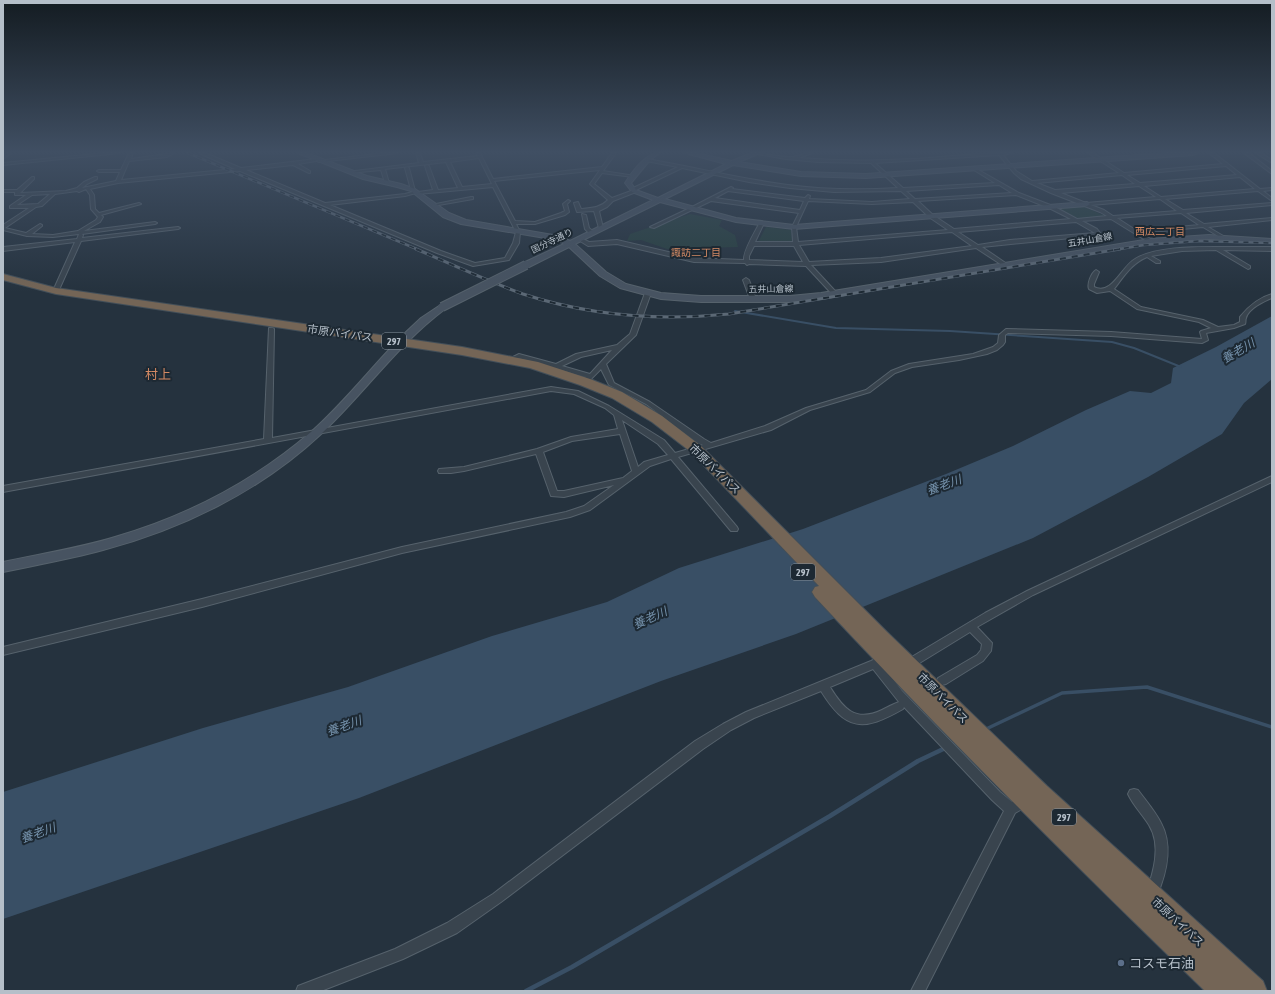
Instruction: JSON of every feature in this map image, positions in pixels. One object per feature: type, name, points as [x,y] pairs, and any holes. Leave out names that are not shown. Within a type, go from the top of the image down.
[{"type":"highway","name":"市原バイパス","points":[[3,277],[56,291],[399,345],[512,367],[573,384],[608,399],[691,451]]},
{"type":"highway","name":"市原バイパス","points":[[3,283],[75,300],[271,329],[512,360],[588,379],[616,395],[657,419],[691,451],[741,500],[1018,805],[1225,991]]},
{"type":"highway","name":"市原バイパス","points":[[877,650],[909,664],[1039,794],[1253,991]]},
{"type":"street","points":[[23,199],[12,207],[35,206]]},
{"type":"street","points":[[3,228],[46,199]]},
{"type":"street","points":[[79,233],[102,217],[96,213],[93,199]]},
{"type":"street","points":[[314,199],[439,252],[475,265],[507,259],[516,243],[518,232],[502,199]]},
{"type":"street","points":[[325,204],[366,199]]},
{"type":"street","name":"五井山倉線","points":[[426,199],[446,215],[464,222],[559,238],[570,244],[591,265],[614,281],[648,293],[686,298],[800,298],[1150,241],[1223,238],[1272,240]]},
{"type":"street","points":[[434,205],[464,199]]},
{"type":"street","points":[[652,227],[709,199]]},
{"type":"street","points":[[713,199],[802,212]]},
{"type":"street","points":[[802,199],[872,203],[938,199]]},
{"type":"street","points":[[579,239],[588,244],[617,242],[694,260],[807,264],[881,260],[975,247],[1099,234],[1095,230],[1077,220],[1051,207],[1031,199]]},
{"type":"street","points":[[1074,199],[1087,204],[1114,218],[1150,241]]},
{"type":"street","points":[[659,200],[726,218],[761,225],[794,227],[1145,199]]},
{"type":"street","points":[[1164,199],[1223,238]]},
{"type":"street","points":[[576,203],[579,211],[597,209],[605,206],[610,200]]},
{"type":"street","name":"国分寺通り","points":[[3,567],[118,541],[195,512],[228,496],[272,469],[316,432],[424,320],[442,307],[659,200]]},
{"type":"street","points":[[807,200],[794,227],[796,244],[807,264],[834,293]]},
{"type":"street","points":[[512,222],[535,223],[563,214],[567,212],[565,204],[568,201]]},
{"type":"street","points":[[914,201],[951,231],[1004,264]]},
{"type":"street","points":[[99,214],[139,204]]},
{"type":"street","points":[[751,244],[796,244],[1272,204]]},
{"type":"street","points":[[597,209],[601,228]]},
{"type":"street","points":[[28,210],[45,210]]},
{"type":"street","points":[[584,214],[587,229],[592,233]]},
{"type":"street","points":[[134,233],[140,217]]},
{"type":"street","points":[[1137,232],[1272,219]]},
{"type":"street","points":[[165,229],[167,222]]},
{"type":"street","points":[[3,228],[27,235],[53,236],[155,223]]},
{"type":"street","points":[[27,235],[40,225]]},
{"type":"street","points":[[747,262],[746,256],[761,225]]},
{"type":"street","points":[[3,249],[178,228]]},
{"type":"street","points":[[56,291],[81,239],[79,233]]},
{"type":"street","points":[[1219,249],[1248,267]]},
{"type":"street","points":[[1096,272],[1091,288],[1099,291],[1111,289],[1132,263],[1148,255],[1165,252],[1219,249],[1272,249]]},
{"type":"street","points":[[1148,255],[1158,262]]},
{"type":"street","points":[[746,280],[753,299]]},
{"type":"street","points":[[1111,289],[1139,308],[1201,321],[1215,328]]},
{"type":"street","points":[[512,360],[519,356],[557,366],[588,379],[619,347],[633,335],[648,293]]},
{"type":"street","points":[[3,651],[202,603],[402,550],[567,516],[587,508],[604,494],[628,479],[647,464],[768,428],[808,409],[868,391],[900,368],[960,358],[988,351],[1000,345],[1002,342],[1002,335],[1006,331],[1111,334],[1202,341],[1205,340],[1203,332],[1215,328],[1239,326],[1243,323],[1242,317],[1249,309],[1260,300],[1272,296]]},
{"type":"street","points":[[268,441],[271,329]]},
{"type":"street","points":[[557,366],[564,361],[592,352],[619,347]]},
{"type":"street","points":[[602,365],[611,384],[648,403],[701,441],[710,445]]},
{"type":"street","points":[[3,489],[551,389],[576,392],[607,407],[661,442],[734,529]]},
{"type":"street","points":[[618,414],[622,431],[636,472]]},
{"type":"street","points":[[442,471],[464,469],[539,451],[571,439],[622,431]]},
{"type":"street","points":[[539,451],[554,494],[564,494],[628,479]]},
{"type":"street","points":[[909,664],[1030,593],[1272,479]]},
{"type":"street","points":[[942,681],[980,658],[986,651],[987,643],[971,627]]},
{"type":"street","points":[[303,991],[398,954],[452,928],[497,898],[699,745],[727,727],[750,715],[823,685],[877,650]]},
{"type":"street","points":[[823,685],[834,704],[844,715],[851,718],[868,720],[888,713],[899,706]]},
{"type":"street","points":[[1134,794],[1158,830],[1162,847],[1159,874],[1151,897]]},
{"type":"street","points":[[918,991],[1018,805]]},
{"type":"green space","points":[[1083,206],[1107,217],[1080,219],[1057,208]]},
{"type":"green space","points":[[690,214],[722,220],[719,226],[735,235],[738,247],[667,249],[641,240],[627,241],[630,234]]},
{"type":"green space","points":[[766,227],[791,230],[792,243],[757,244]]},
{"type":"water","name":"養老川","points":[[1272,316],[1272,379],[1244,403],[1222,434],[1148,477],[1033,538],[796,634],[661,681],[359,798],[3,919],[3,792],[203,728],[348,687],[492,636],[607,602],[679,568],[803,529],[946,474],[1013,446],[1086,410],[1130,391],[1151,393],[1171,383],[1173,368],[1216,347]]},
{"type":"waterway","points":[[735,311],[836,328],[950,331],[1112,342],[1134,348],[1181,367]]},
{"type":"waterway","points":[[984,730],[1062,693],[1147,687],[1272,727]]},
{"type":"waterway","points":[[526,991],[572,967],[830,816],[918,761],[958,742]]},
{"type":"railway","points":[[298,199],[419,250]]},
{"type":"railway","points":[[1120,249],[1144,245],[1199,241],[1272,243]]},
{"type":"railway","points":[[416,249],[523,294],[599,312],[651,317],[729,314],[1120,249]]},
{"type":"railway","points":[[1114,250],[1120,249]]},
{"type":"place","name":"コスモ石油","points":[[1121,963]]},
{"type":"district","name":"西広二丁目","points":[[1160,231]]},
{"type":"district","name":"諏訪二丁目","points":[[696,252]]},
{"type":"district","name":"村上","points":[[158,374]]}]
